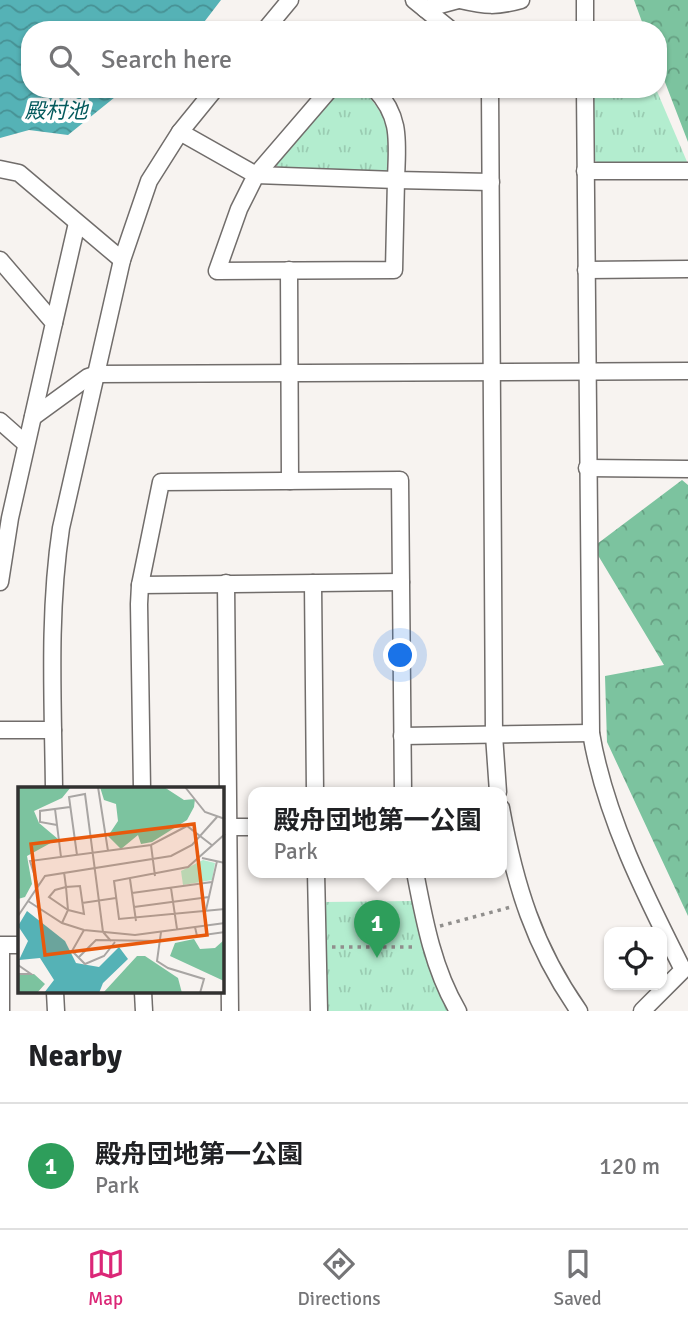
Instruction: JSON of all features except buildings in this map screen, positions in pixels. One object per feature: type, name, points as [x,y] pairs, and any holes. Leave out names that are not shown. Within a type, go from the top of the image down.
[{"type":"street","points":[[272,21],[290,0]]},
{"type":"street","points":[[420,4],[459,0],[499,6],[522,0]]},
{"type":"street","points":[[585,0],[585,21]]},
{"type":"street","points":[[420,4],[440,21]]},
{"type":"street","points":[[54,787],[55,568],[61,528],[122,260],[149,181],[180,132],[208,98]]},
{"type":"street","points":[[322,98],[256,175],[239,209],[217,271],[394,270],[397,130],[391,109],[382,98]]},
{"type":"street","points":[[490,98],[494,735],[498,787]]},
{"type":"street","points":[[584,98],[591,733],[606,795],[651,908],[683,970],[642,1011]]},
{"type":"street","points":[[180,132],[256,175],[491,182]]},
{"type":"street","points":[[0,169],[19,173],[122,260]]},
{"type":"street","points":[[584,171],[688,171]]},
{"type":"street","points":[[0,582],[10,518],[77,222]]},
{"type":"street","points":[[0,260],[54,323]]},
{"type":"street","points":[[586,270],[688,269]]},
{"type":"street","points":[[289,270],[290,481]]},
{"type":"street","points":[[33,417],[97,374],[688,371]]},
{"type":"street","points":[[0,421],[26,444]]},
{"type":"street","points":[[587,468],[688,468]]},
{"type":"street","points":[[142,787],[140,585],[161,482],[400,480],[403,787]]},
{"type":"street","points":[[140,585],[401,582]]},
{"type":"street","points":[[226,583],[225,827],[230,1011]]},
{"type":"street","points":[[313,583],[315,787]]},
{"type":"street","points":[[0,730],[53,730]]},
{"type":"street","points":[[402,736],[591,733]]},
{"type":"street","points":[[225,827],[248,827]]},
{"type":"street","points":[[507,841],[523,904],[536,939],[559,983],[579,1011]]},
{"type":"street","points":[[316,878],[319,1011]]},
{"type":"street","points":[[416,878],[439,970],[458,1011]]},
{"type":"street","points":[[1,1011],[1,945],[18,945]]},
{"type":"street","points":[[55,993],[55,1011]]},
{"type":"street","points":[[144,993],[144,1011]]},
{"type":"path","points":[[427,930],[523,904]]},
{"type":"path","points":[[318,948],[432,947]]},
{"type":"green space","points":[[634,0],[688,0],[688,142],[667,87],[667,21],[642,21]]},
{"type":"green space","points":[[332,98],[370,98],[383,117],[388,133],[390,167],[385,172],[282,169],[276,165]]},
{"type":"green space","points":[[593,98],[660,98],[688,164],[597,162],[593,159]]},
{"type":"green space","points":[[682,480],[688,485],[688,916],[607,742],[605,676],[664,665],[593,547]]},
{"type":"green space","points":[[412,901],[421,941],[448,1011],[327,1011],[325,902]]},
{"type":"water","name":"殿村池","points":[[0,0],[221,0],[205,21],[21,21],[21,98],[114,98],[68,135],[29,130],[0,138]]},
{"type":"place","name":"殿舟団地第一公園","points":[[377,958]]}]
